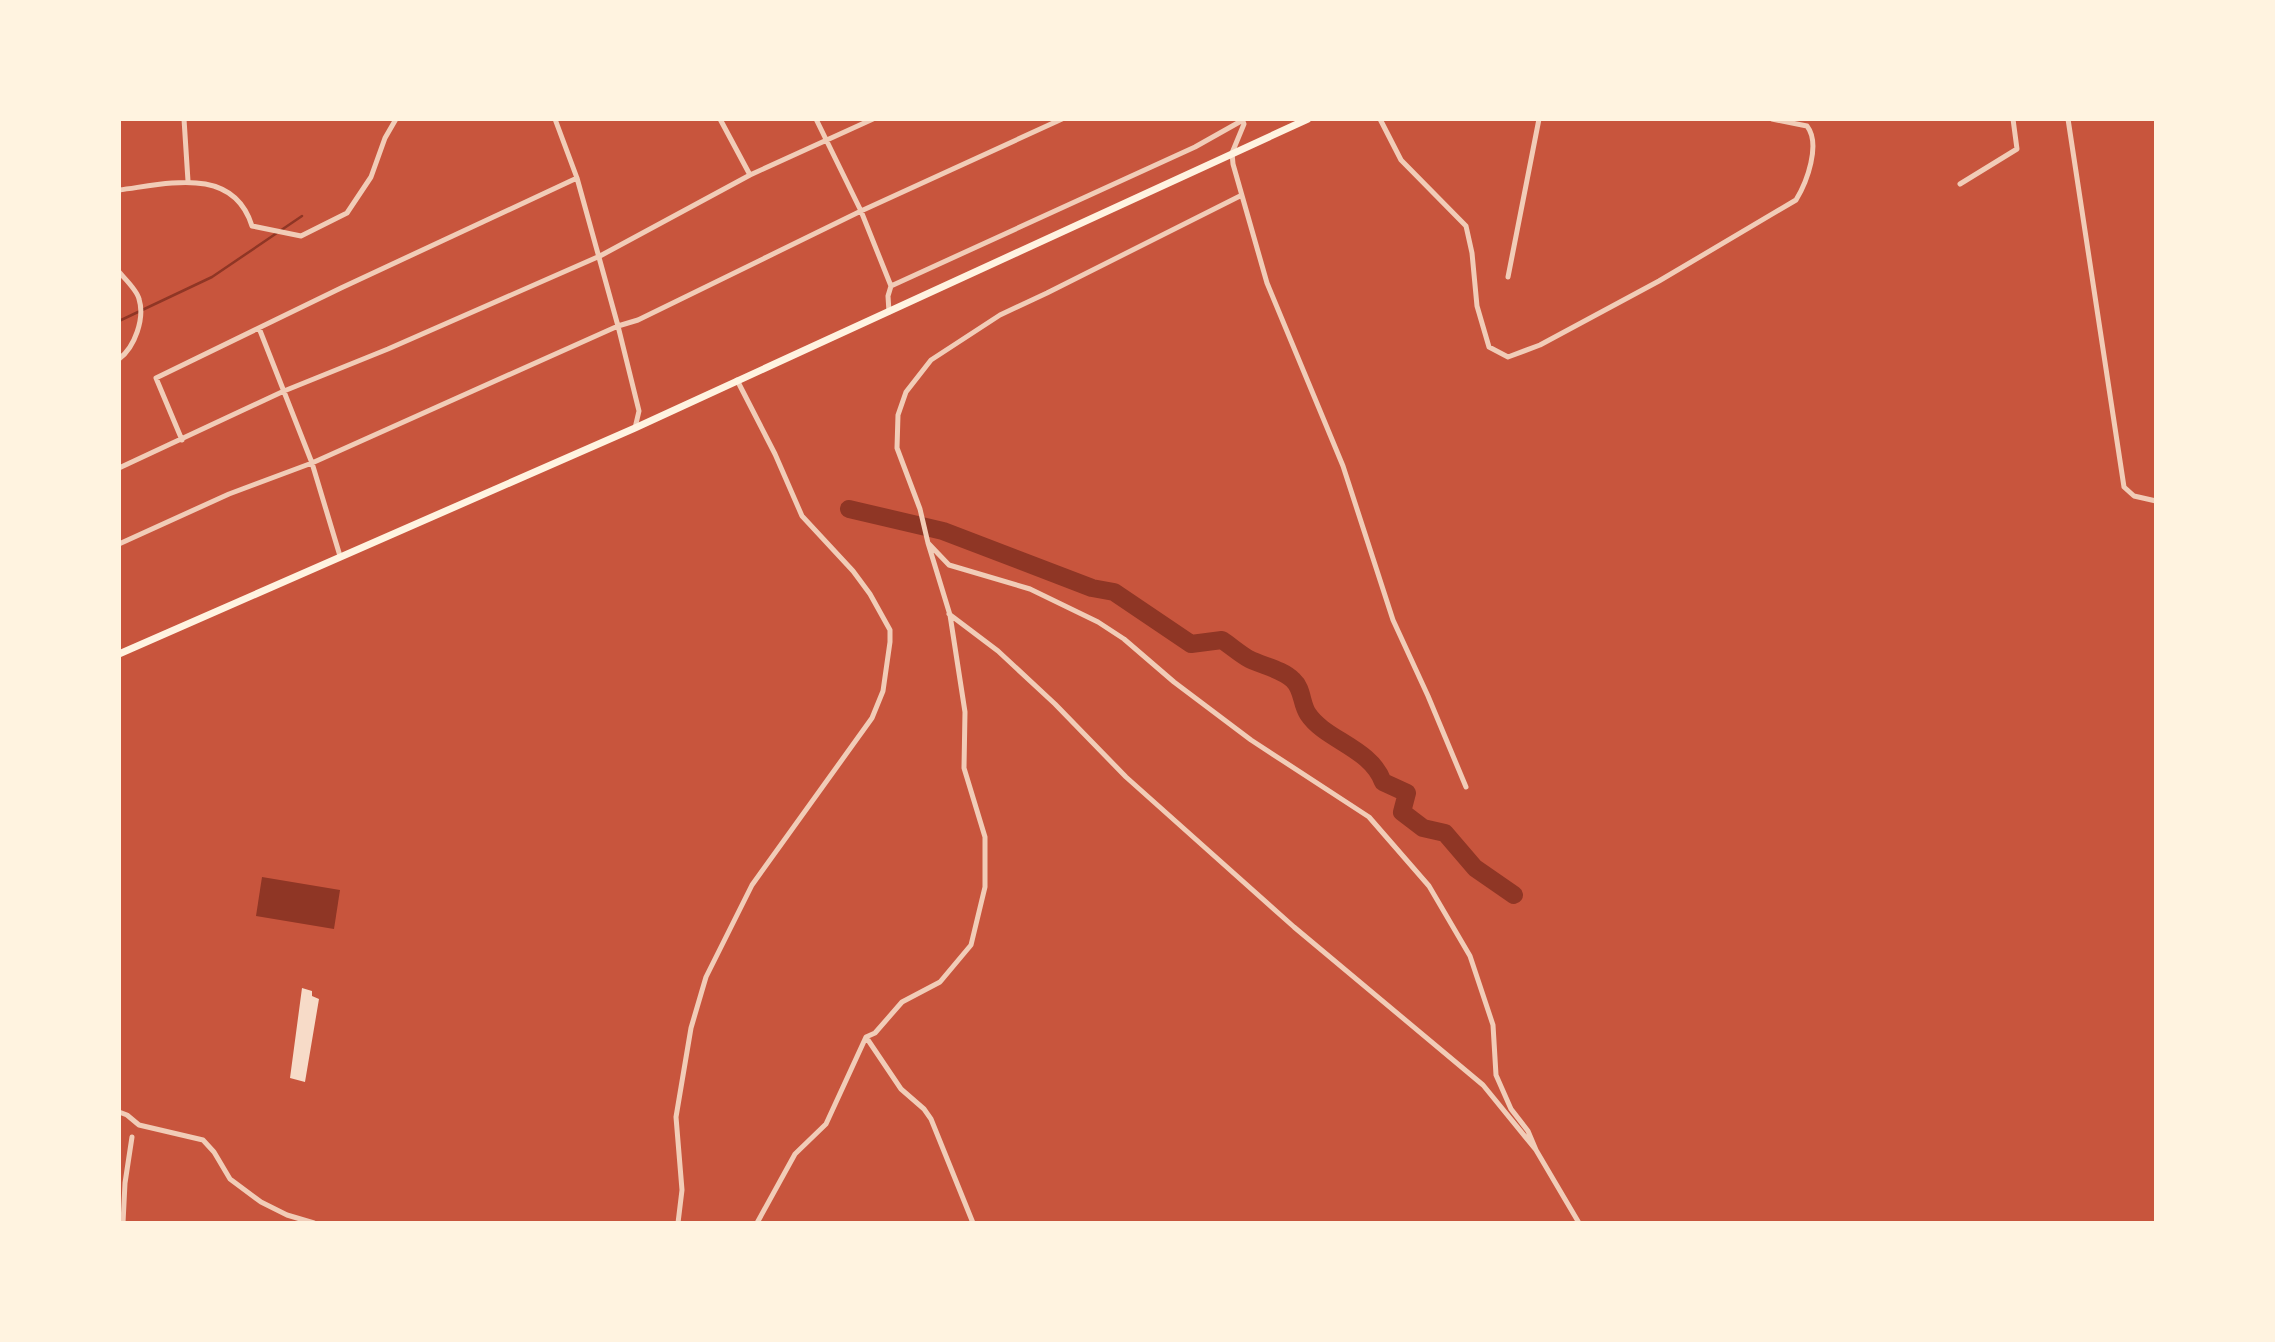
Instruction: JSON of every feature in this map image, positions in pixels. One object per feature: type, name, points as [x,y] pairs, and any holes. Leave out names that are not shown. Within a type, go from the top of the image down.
[{"type":"main road","points":[[119,654],[635,428],[1306,119]]},
{"type":"street","points":[[184,119],[188,181]]},
{"type":"street","points":[[119,190],[194,180],[222,188],[247,211],[252,226],[301,236],[346,213],[371,177],[385,138],[396,119]]},
{"type":"street","points":[[555,119],[577,178],[600,256],[639,411],[635,428]]},
{"type":"street","points":[[720,119],[750,175]]},
{"type":"street","points":[[816,119],[861,211],[891,286],[888,296],[889,312]]},
{"type":"street","points":[[119,468],[284,391],[388,349],[600,256],[750,175],[873,119]]},
{"type":"street","points":[[119,544],[229,494],[312,463],[618,326],[638,320],[861,211],[1062,119]]},
{"type":"street","points":[[1380,119],[1401,160],[1466,226],[1472,253],[1477,306],[1489,347],[1508,357],[1540,345],[1659,281],[1796,200],[1806,184],[1813,133],[1807,126],[1772,119]]},
{"type":"street","points":[[1508,277],[1539,119]]},
{"type":"street","points":[[1960,184],[2017,149],[2013,119]]},
{"type":"street","points":[[2068,119],[2124,487],[2134,496],[2156,501]]},
{"type":"street","points":[[891,286],[1183,152],[1244,120]]},
{"type":"street","points":[[1244,120],[1232,153],[1240,196],[1267,283],[1343,466],[1393,620],[1466,787]]},
{"type":"street","points":[[182,440],[156,378],[577,178]]},
{"type":"street","points":[[757,1223],[795,1154],[827,1124],[866,1037],[875,1032],[902,1002],[940,982],[971,945],[985,887],[985,837],[964,768],[964,712],[949,614],[920,509],[897,448],[898,415],[906,392],[931,360],[1000,315],[1240,196]]},
{"type":"street","points":[[119,272],[139,298],[140,330],[125,355],[119,359]]},
{"type":"street","points":[[259,328],[312,463],[340,556]]},
{"type":"street","points":[[678,1223],[682,1190],[676,1117],[689,1039],[706,977],[752,885],[872,718],[883,691],[890,642],[890,630],[870,594],[853,571],[802,516],[775,454],[737,380]]},
{"type":"street","points":[[927,542],[949,565],[1030,589],[1107,628],[1251,740],[1369,817],[1429,886],[1470,956],[1493,1025],[1496,1074],[1511,1109],[1528,1130],[1536,1150]]},
{"type":"street","points":[[949,614],[998,651],[1055,704],[1126,777],[1294,927],[1483,1085],[1536,1150],[1579,1223]]},
{"type":"street","points":[[866,1037],[901,1089],[925,1109],[931,1119],[973,1223]]},
{"type":"street","points":[[119,1112],[139,1125],[203,1140],[214,1152],[230,1180],[261,1202],[287,1215],[314,1223]]},
{"type":"street","points":[[123,1223],[125,1183],[132,1137]]},
{"type":"shaded area","points":[[262,877],[340,890],[334,929],[256,916]]},
{"type":"building","points":[[302,988],[312,991],[312,996],[319,999],[305,1082],[290,1078]]},
{"type":"waterway","points":[[119,321],[212,277],[302,216]]},
{"type":"waterway","points":[[849,509],[943,531],[1092,588],[1114,592],[1191,644],[1222,640],[1249,659],[1289,676],[1296,684],[1308,714],[1316,723],[1369,761],[1383,782],[1407,793],[1402,812],[1423,828],[1445,833],[1475,868],[1514,895]]}]
